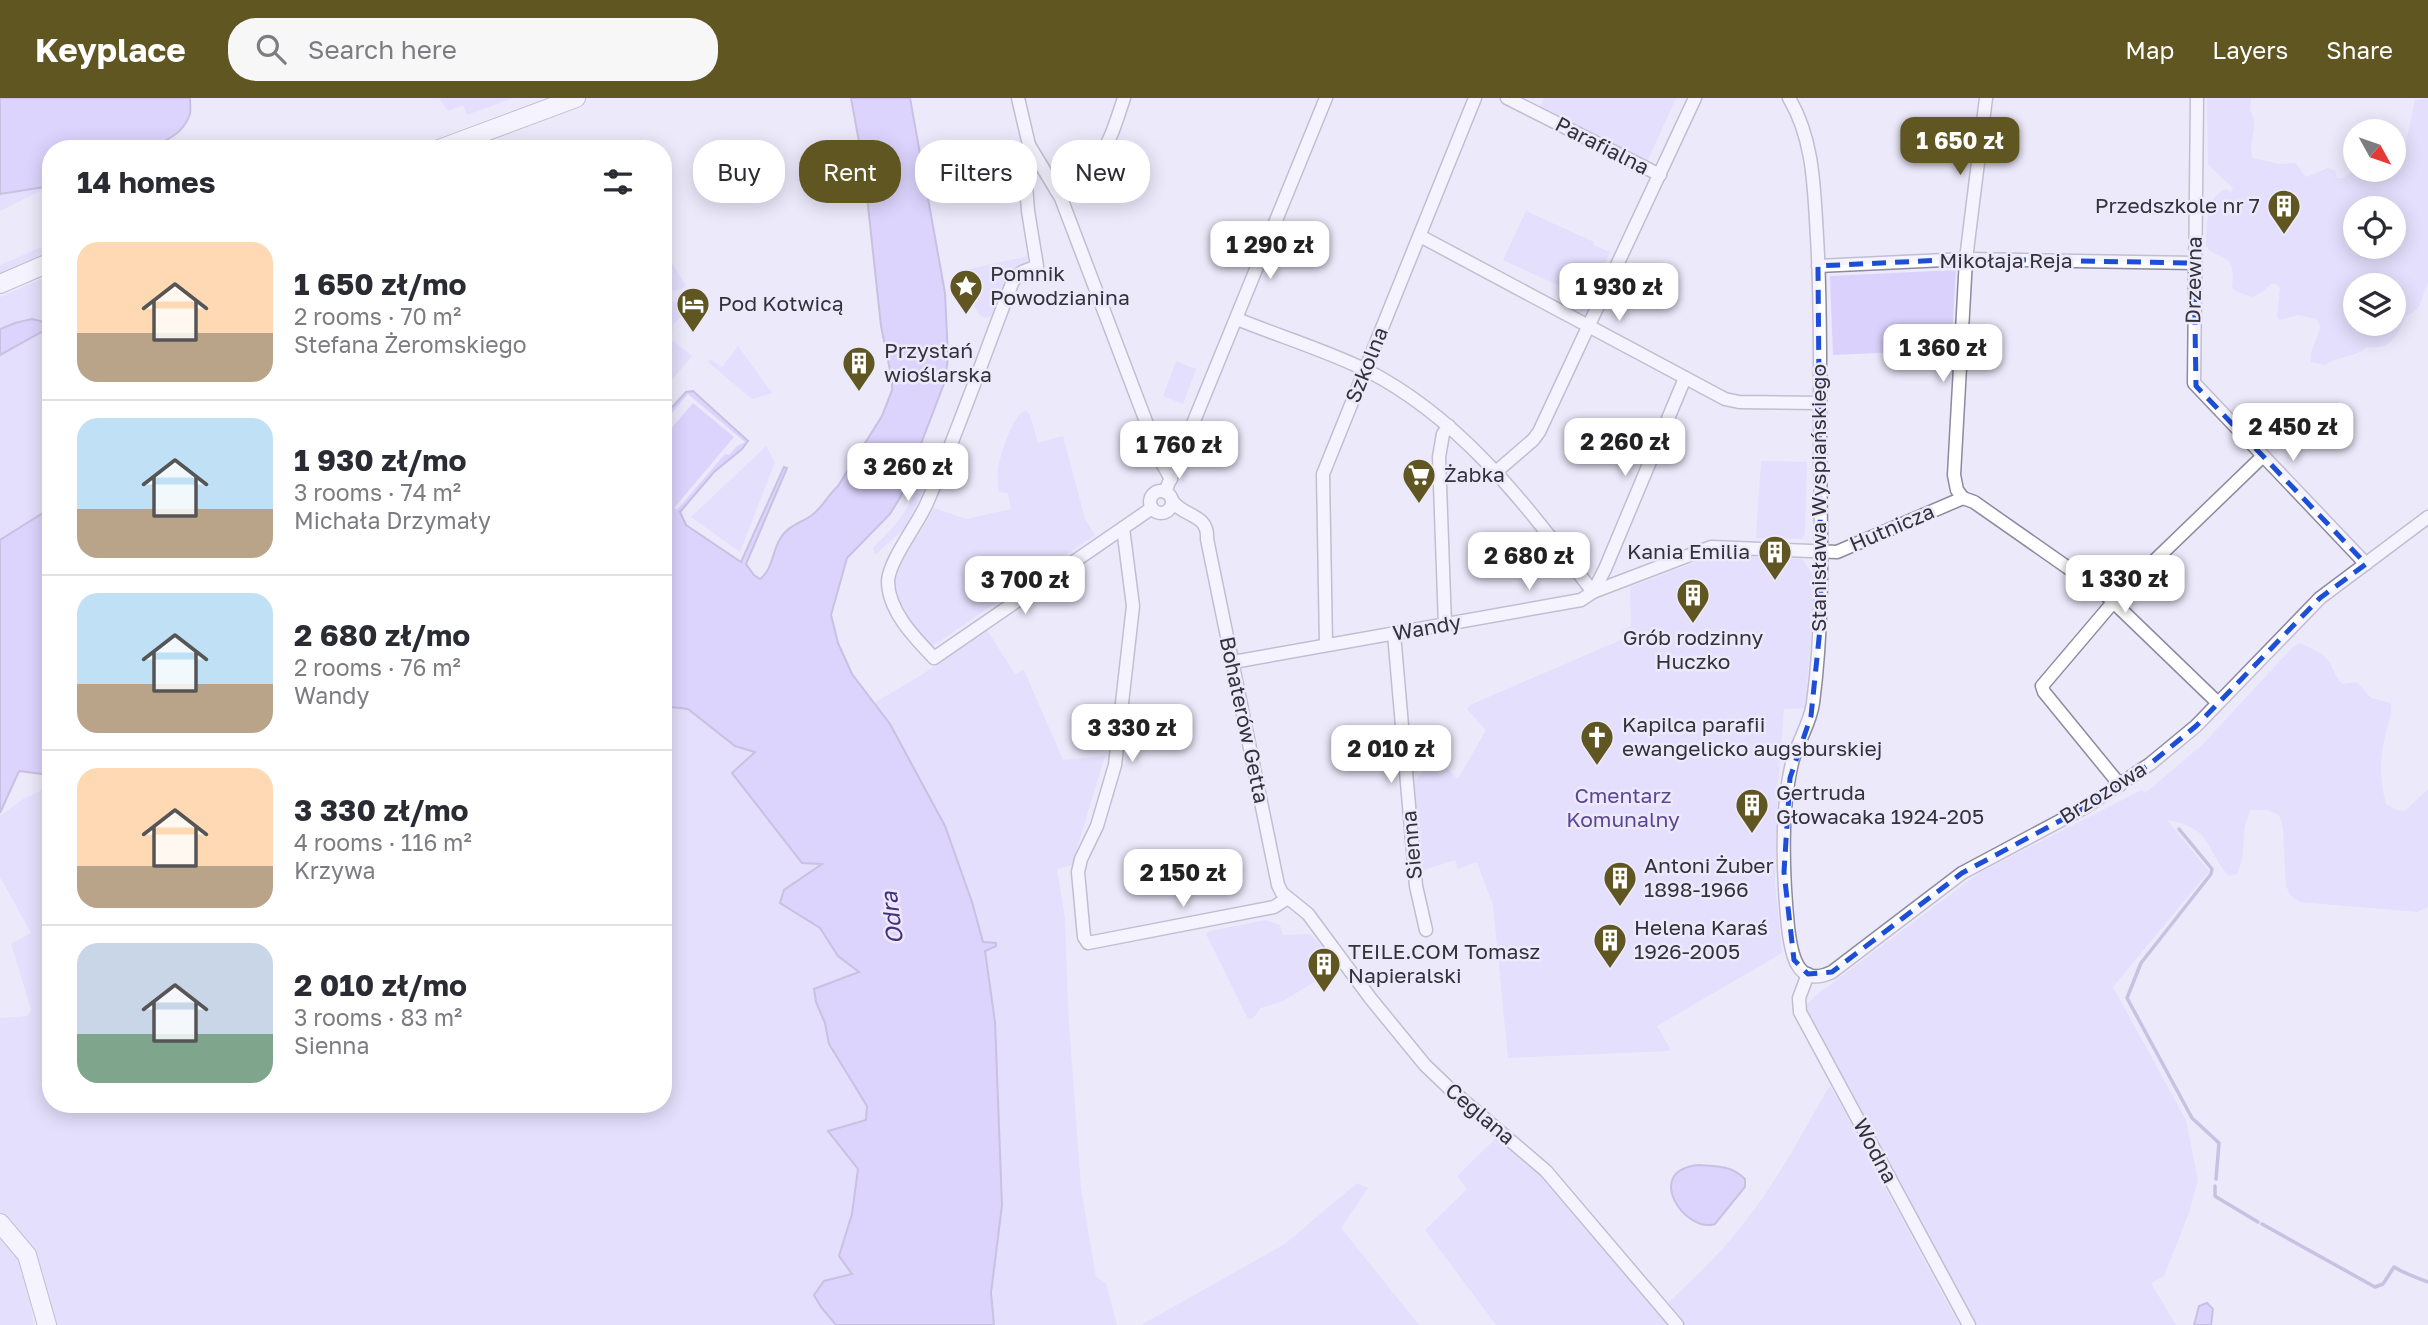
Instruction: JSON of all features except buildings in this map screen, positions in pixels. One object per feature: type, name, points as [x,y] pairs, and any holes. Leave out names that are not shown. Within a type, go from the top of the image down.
[{"type":"street","points":[[463,140],[576,98]]},
{"type":"street","points":[[1018,98],[1028,140]]},
{"type":"street","points":[[1109,140],[1124,98]]},
{"type":"street","points":[[1027,203],[1037,266],[1022,272],[1013,281],[925,507],[891,569],[888,582],[892,599],[903,622],[934,658],[1124,528],[1171,506],[1171,479],[1326,98]]},
{"type":"street","name":"Szkolna","points":[[1326,645],[1323,474],[1475,98]]},
{"type":"street","name":"Parafialna","points":[[1507,98],[1660,175]]},
{"type":"street","points":[[1497,471],[1536,436],[1695,98]]},
{"type":"street","name":"Stanisława Wyspiańskiego","points":[[1789,98],[1801,122],[1811,162],[1818,266],[1822,600],[1813,706],[1792,764],[1784,845],[1785,895],[1791,948],[1797,965],[1808,974]]},
{"type":"street","points":[[1986,98],[1966,259],[1954,475],[1957,490],[1962,498],[1974,502],[2114,602],[2218,703]]},
{"type":"street","name":"Drzewna","points":[[2197,98],[2193,378],[2196,386],[2263,456]]},
{"type":"street","points":[[1037,158],[1051,182]]},
{"type":"street","points":[[1061,203],[1161,461],[1171,479]]},
{"type":"street","points":[[1420,236],[1732,401],[1820,403]]},
{"type":"street","name":"Mikołaja Reja","points":[[1818,266],[1966,259],[2194,263]]},
{"type":"street","points":[[0,284],[42,266]]},
{"type":"street","points":[[1237,319],[1365,370],[1449,426],[1497,471],[1531,510],[1593,592],[1685,378]]},
{"type":"street","points":[[1446,625],[1439,457],[1443,434],[1449,426]]},
{"type":"street","points":[[2120,786],[2042,689],[2044,683],[2121,593],[2263,456],[2366,564]]},
{"type":"street","points":[[1169,496],[1158,492],[1153,495],[1151,502],[1158,510],[1194,524],[1207,538]]},
{"type":"street","name":"Bohaterów Getta","points":[[1169,496],[1176,506],[1203,521],[1207,528],[1278,885],[1288,898]]},
{"type":"street","name":"Hutnicza","points":[[1820,552],[1837,552],[1962,498]]},
{"type":"street","name":"Brzozowa","points":[[1808,974],[1819,976],[1832,972],[1954,878],[2120,786],[2179,741],[2320,598],[2428,517]]},
{"type":"street","points":[[1124,528],[1133,606],[1115,765],[1097,826],[1081,859],[1078,872],[1084,937],[1088,943],[1274,907],[1288,898]]},
{"type":"street","name":"Wandy","points":[[1233,662],[1581,600],[1593,592],[1711,547],[1820,552]]},
{"type":"street","name":"Sienna","points":[[1394,634],[1416,886],[1426,930]]},
{"type":"street","name":"Ceglana","points":[[1288,898],[1308,914],[1371,999],[1425,1065],[1546,1171],[1677,1325]]},
{"type":"street","name":"Wodna","points":[[1808,974],[1799,998],[1800,1012],[1969,1325]]},
{"type":"street","points":[[0,1223],[27,1255],[47,1325]]},
{"type":"highlighted area","points":[[1966,259],[2194,263],[2196,386],[2366,564],[2320,598],[2196,726],[2150,764],[2084,808],[1962,873],[1832,972],[1808,974],[1794,960],[1784,872],[1790,778],[1811,716],[1821,619],[1818,266]]},
{"type":"green space","points":[[439,98],[513,98],[467,115],[463,105],[448,111]]},
{"type":"green space","points":[[1544,98],[1676,98],[1647,162],[1539,108]]},
{"type":"green space","points":[[2207,98],[2251,98],[2250,110],[2254,122],[2251,146],[2253,158],[2279,164],[2295,163],[2306,177],[2328,168],[2335,171],[2337,178],[2343,178],[2343,182],[2406,182],[2406,142],[2415,100],[2428,98],[2428,283],[2419,307],[2406,316],[2406,273],[2343,273],[2343,336],[2395,336],[2387,344],[2366,347],[2325,365],[2311,362],[2311,352],[2320,326],[2316,319],[2298,315],[2279,320],[2277,316],[2280,288],[2276,284],[2270,284],[2253,297],[2237,292],[2232,288],[2233,275],[2229,262],[2206,246],[2207,222],[2214,199],[2226,189],[2231,193],[2233,188],[2208,165]]},
{"type":"green space","points":[[42,187],[42,190],[0,211],[0,194]]},
{"type":"green space","points":[[1526,211],[1610,252],[1588,299],[1503,260]]},
{"type":"green space","points":[[42,247],[42,259],[0,279],[0,265]]},
{"type":"green space","points":[[1030,257],[1015,272],[993,314],[987,318],[981,316],[972,302],[964,270]]},
{"type":"green space","points":[[672,263],[686,286],[672,290]]},
{"type":"green space","points":[[1956,270],[1950,368],[1901,365],[1900,352],[1833,355],[1830,276]]},
{"type":"green space","points":[[42,279],[42,514],[0,540],[0,297]]},
{"type":"green space","points":[[672,302],[680,303],[688,309],[673,325],[672,334]]},
{"type":"green space","points":[[672,340],[692,356],[672,379]]},
{"type":"green space","points":[[738,346],[772,393],[752,399],[708,362],[710,359],[722,367]]},
{"type":"green space","points":[[1176,361],[1196,369],[1183,404],[1163,396]]},
{"type":"green space","points":[[1026,410],[1038,443],[1063,436],[1085,519],[1095,535],[930,648],[904,617],[894,589],[894,569],[911,539],[921,531],[934,508],[966,519],[1011,509],[1008,493],[999,492],[998,469],[1012,427]]},
{"type":"green space","points":[[766,446],[775,462],[740,552],[691,517]]},
{"type":"green space","points":[[930,457],[935,459],[904,529],[875,555],[873,548],[908,506]]},
{"type":"green space","points":[[1761,461],[1807,462],[1805,534],[1802,539],[1756,538]]},
{"type":"green space","name":"Cmentarz Komunalny","points":[[1714,555],[1802,559],[1816,580],[1805,708],[1784,709],[1775,883],[1782,953],[1657,1026],[1671,1050],[1508,1058],[1493,905],[1477,862],[1458,869],[1455,860],[1424,870],[1418,864],[1412,786],[1435,753],[1456,778],[1459,777],[1486,730],[1467,709],[1470,705],[1623,639],[1620,631],[1631,626],[1630,587]]},
{"type":"green space","points":[[987,630],[1015,674],[1024,670],[1063,760],[1105,756],[1072,865],[1057,869],[1065,918],[1068,1009],[1081,1188],[1096,1277],[1106,1283],[1117,1325],[994,1325],[991,1293],[1002,1205],[995,1022],[985,951],[996,946],[983,943],[972,902],[890,724],[874,703],[920,676]]},
{"type":"green space","points":[[2299,643],[2324,656],[2342,684],[2357,682],[2371,698],[2391,703],[2383,746],[2381,779],[2386,804],[2397,810],[2405,811],[2428,789],[2428,907],[2417,912],[2300,902],[2290,895],[2286,886],[2283,828],[2279,815],[2267,810],[2251,810],[2245,825],[2240,866],[2237,874],[2229,876],[2200,834],[2193,828],[2167,820],[2209,871],[2113,987],[2186,1120],[2198,1180],[2189,1213],[2164,1276],[2151,1283],[2176,1325],[1977,1325],[1806,1009],[1807,1004],[1979,873],[2142,790],[2145,793],[2202,745]]},
{"type":"green space","points":[[672,707],[688,709],[707,725],[756,752],[733,773],[823,864],[784,890],[820,928],[838,956],[859,972],[816,1002],[825,1023],[829,1044],[867,1106],[866,1120],[843,1151],[858,1169],[852,1214],[839,1256],[852,1274],[824,1281],[821,1307],[836,1325],[52,1325],[29,1246],[0,1212],[0,1018],[28,1016],[31,1009],[11,944],[31,933],[0,877],[0,816],[23,799],[42,790],[42,1113],[672,1113]]},
{"type":"green space","points":[[1266,920],[1280,925],[1283,935],[1310,934],[1324,949],[1330,965],[1324,976],[1283,1001],[1261,1008],[1253,1018],[1248,1019],[1206,934]]},
{"type":"green space","points":[[1830,1085],[1959,1325],[1496,1325],[1425,1230],[1467,1189],[1457,1176],[1497,1137],[1501,1138],[1542,1175],[1652,1303],[1651,1308],[1658,1308],[1669,1302],[1698,1274],[1744,1223],[1779,1173]]},
{"type":"green space","points":[[1357,1183],[1368,1188],[1341,1228],[1419,1325],[1141,1325],[1285,1244]]},
{"type":"green space","points":[[0,1235],[20,1263],[27,1280],[34,1325],[0,1325]]},
{"type":"water","points":[[0,98],[190,98],[190,114],[181,129],[167,140],[42,140],[42,187],[0,194]]},
{"type":"water","name":"Odra","points":[[851,98],[910,98],[918,140],[915,140],[915,203],[929,203],[945,293],[948,357],[945,381],[901,496],[890,514],[847,558],[831,615],[838,643],[852,674],[890,724],[945,826],[983,942],[996,943],[996,946],[985,951],[995,1022],[1002,1205],[991,1293],[994,1325],[836,1325],[814,1295],[824,1281],[852,1274],[839,1256],[852,1214],[858,1169],[828,1131],[866,1120],[867,1106],[829,1044],[814,989],[859,972],[838,956],[820,928],[780,903],[784,890],[822,864],[802,863],[732,773],[755,752],[735,746],[688,709],[672,707],[672,407],[686,392],[693,391],[748,441],[714,472],[680,512],[686,525],[741,562],[784,467],[787,468],[746,564],[760,579],[770,565],[783,535],[816,512],[838,486],[882,416],[892,390],[892,380],[881,326],[868,203],[901,203],[901,140],[859,140]]},
{"type":"water","points":[[32,319],[42,322],[42,332],[0,355],[0,329]]},
{"type":"water","points":[[42,514],[42,774],[19,771],[0,813],[0,540]]},
{"type":"water","points":[[1699,1165],[1729,1169],[1745,1179],[1745,1187],[1715,1224],[1703,1225],[1692,1220],[1674,1200],[1671,1189],[1673,1178],[1682,1169]]},
{"type":"water","points":[[2207,1303],[2213,1309],[2211,1325],[2194,1325],[2199,1306]]},
{"type":"pier","points":[[688,394],[745,442],[729,455],[725,454],[677,510],[674,508],[734,437],[693,403],[672,428],[672,413]]},
{"type":"waterway","points":[[2179,829],[2212,869],[2211,874],[2141,963],[2127,998],[2192,1118],[2219,1143],[2216,1179]]},
{"type":"waterway","points":[[2215,1186],[2215,1196],[2258,1222]]},
{"type":"waterway","points":[[2262,1224],[2375,1287],[2383,1284],[2394,1267],[2428,1282]]},
{"type":"place","name":"Przedszkole nr 7","points":[[2284,236]]},
{"type":"place","name":"Pomnik Powodzianina","points":[[966,316]]},
{"type":"place","name":"Pod Kotwicą","points":[[693,334]]},
{"type":"place","name":"Przystań wioślarska","points":[[859,393]]},
{"type":"place","name":"Żabka","points":[[1419,505]]},
{"type":"place","name":"Kania Emilia","points":[[1775,582]]},
{"type":"place","name":"Grób rodzinny Huczko","points":[[1693,625]]},
{"type":"place","name":"Kapilca parafii ewangelicko augsburskiej","points":[[1597,767]]},
{"type":"place","name":"Gertruda Głowacaka 1924-205","points":[[1752,835]]},
{"type":"place","name":"Antoni Żuber 1898-1966","points":[[1620,908]]},
{"type":"place","name":"Helena Karaś 1926-2005","points":[[1610,970]]},
{"type":"place","name":"TEILE.COM Tomasz Napieralski","points":[[1324,994]]}]
